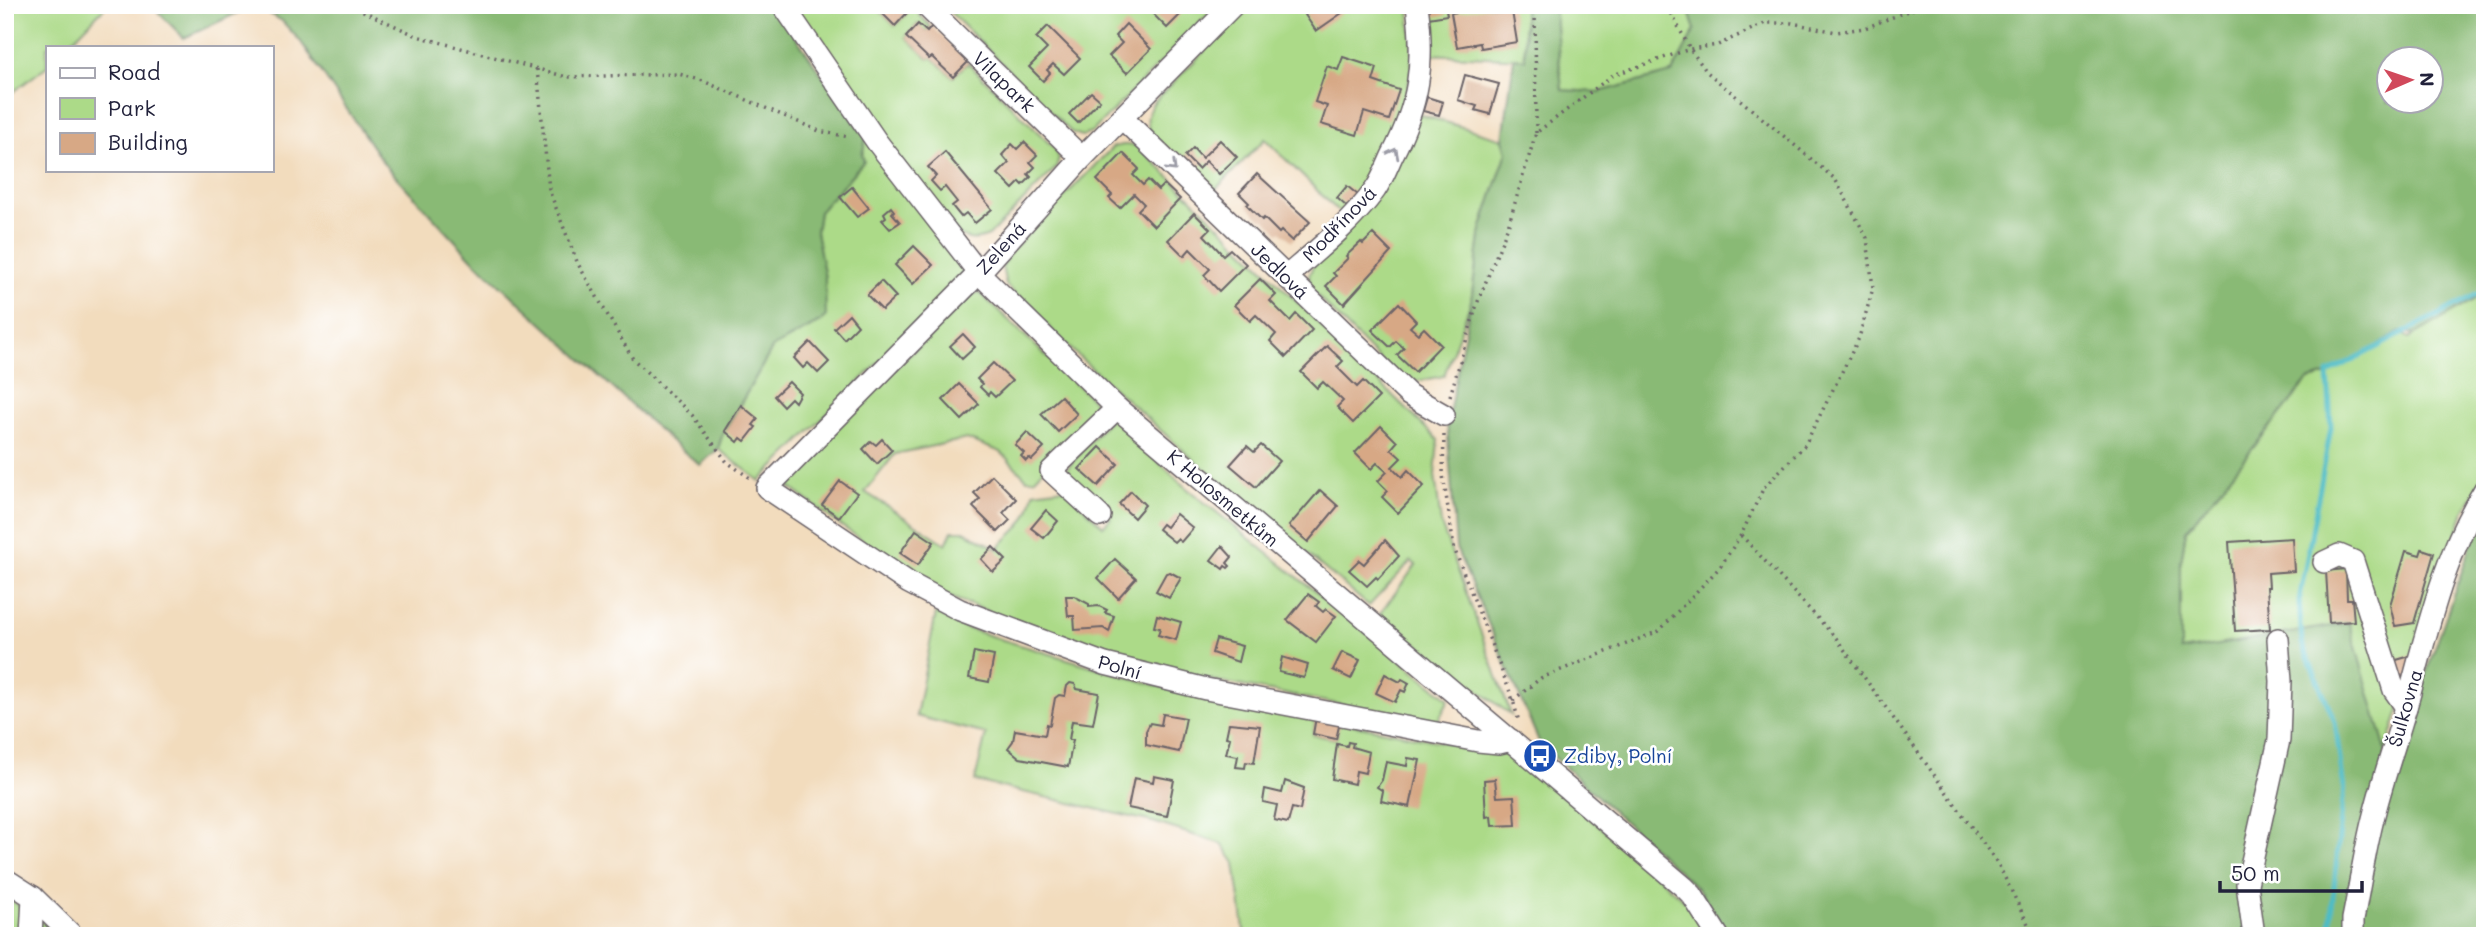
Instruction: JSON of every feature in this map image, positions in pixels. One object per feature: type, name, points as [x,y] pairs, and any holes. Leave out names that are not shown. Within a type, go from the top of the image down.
[{"type":"street","name":"K Holosmetkům","points":[[783,5],[877,142],[979,273],[1117,408],[1684,887],[1718,936]]},
{"type":"street","name":"Vilapark","points":[[925,5],[1082,158]]},
{"type":"street","name":"Zelená","points":[[767,488],[979,273],[1082,158],[1124,119],[1233,5]]},
{"type":"street","name":"Modřínová","points":[[1286,277],[1329,239],[1375,190],[1407,127],[1420,73],[1421,38],[1417,5]]},
{"type":"street","name":"Jedlová","points":[[1124,119],[1409,395],[1444,415]]},
{"type":"street","points":[[1100,516],[1051,471],[1117,408]]},
{"type":"street","name":"Polní","points":[[767,488],[909,583],[960,610],[1105,664],[1206,690],[1478,741],[1499,743],[1511,740]]},
{"type":"street","name":"Šulkovna","points":[[2353,936],[2353,919],[2373,817],[2442,580],[2471,510],[2485,489]]},
{"type":"street","points":[[2324,562],[2339,555],[2353,561],[2393,691],[2406,707]]},
{"type":"street","points":[[2253,936],[2246,884],[2279,740],[2281,681],[2278,639]]},
{"type":"street","points":[[5,879],[33,897],[73,936]]},
{"type":"street","points":[[31,936],[33,897]]},
{"type":"path","points":[[350,5],[417,36],[567,77],[678,75],[703,81],[819,131],[877,142]]},
{"type":"path","points":[[1511,740],[1519,723],[1513,700],[1454,548],[1443,475],[1444,415],[1477,304],[1508,226],[1536,133],[1535,5]]},
{"type":"path","points":[[1513,700],[1541,678],[1659,631],[1720,568],[1741,535],[1764,487],[1805,445],[1859,338],[1873,288],[1867,238],[1835,179],[1707,72],[1690,49],[1667,5]]},
{"type":"path","points":[[1536,133],[1613,75],[1690,49],[1718,45],[1765,23],[1792,23],[1836,32],[1865,28],[1923,5]]},
{"type":"path","points":[[537,68],[549,190],[578,264],[633,359],[692,415],[727,463],[767,488]]},
{"type":"path","points":[[1741,535],[1836,638],[1998,864],[2034,936]]},
{"type":"green space","points":[[5,5],[107,5],[67,46],[46,46],[46,67],[5,98]]},
{"type":"green space","points":[[151,5],[770,5],[779,13],[866,138],[862,155],[864,161],[819,212],[816,232],[825,278],[826,316],[820,322],[773,347],[722,436],[718,449],[700,465],[473,260],[385,165],[301,42],[282,21],[263,10],[254,11],[250,7],[184,38]]},
{"type":"green space","points":[[792,5],[874,5],[895,26],[907,13],[900,5],[910,5],[931,27],[926,32],[918,24],[906,37],[953,77],[968,63],[1056,150],[1059,159],[1056,168],[989,236],[973,240],[957,234],[904,165]]},
{"type":"green space","points":[[943,5],[1218,5],[1091,133],[1082,136],[1071,132]]},
{"type":"green space","points":[[1250,5],[1409,5],[1412,59],[1398,123],[1380,162],[1341,214],[1265,139],[1211,194],[1151,135],[1148,118],[1154,102]]},
{"type":"green space","points":[[1424,5],[1524,5],[1525,59],[1428,54]]},
{"type":"green space","points":[[1524,5],[1554,5],[1562,90],[1599,92],[1672,73],[1695,30],[1687,5],[2485,5],[2485,293],[2416,334],[2400,332],[2327,375],[2307,381],[2186,531],[2181,562],[2181,651],[2349,623],[2386,751],[2366,844],[2485,505],[2485,936],[1730,936],[1697,888],[1540,744],[1456,548],[1447,423],[1471,301],[1481,230],[1507,152],[1503,139],[1514,58],[1525,59]]},
{"type":"green space","points":[[1554,5],[1687,5],[1695,30],[1672,73],[1599,92],[1562,91]]},
{"type":"green space","points":[[1418,114],[1503,139],[1507,152],[1481,230],[1471,301],[1444,376],[1403,384],[1311,290],[1309,275]]},
{"type":"green space","points":[[866,138],[967,275],[760,481],[718,449],[722,436],[773,347],[820,322],[825,278],[816,232],[819,212],[864,161],[862,155]]},
{"type":"green space","points":[[1134,145],[1142,150],[1438,440],[1435,475],[1441,524],[1511,715],[1379,615],[1416,565],[1411,561],[1369,606],[1186,453],[1077,355],[1006,285],[1002,267],[1009,253],[1113,147]]},
{"type":"green space","points":[[974,293],[980,293],[1096,403],[1098,414],[1034,479],[1027,479],[1001,452],[967,439],[895,454],[865,492],[946,544],[952,531],[964,531],[998,549],[1024,520],[1034,492],[1064,488],[1103,526],[1111,518],[1063,473],[1111,417],[1184,486],[1449,699],[1437,723],[1185,675],[1101,653],[944,595],[840,525],[779,479]]},
{"type":"green space","points":[[2485,293],[2485,474],[2463,514],[2386,751],[2181,652],[2181,562],[2186,531],[2307,381],[2327,375],[2400,332],[2409,338]]},
{"type":"green space","points":[[936,613],[960,626],[1172,690],[1316,717],[1313,735],[1336,739],[1339,722],[1509,755],[1523,761],[1653,872],[1693,909],[1712,936],[1245,936],[1235,863],[1222,844],[1153,822],[975,781],[986,734],[916,716]]},
{"type":"green space","points":[[5,896],[49,927],[56,936],[5,936]]},
{"type":"building","points":[[874,5],[900,5],[907,13],[895,26]]},
{"type":"building","points":[[1150,5],[1194,5],[1188,11],[1186,9],[1167,28],[1147,8]]},
{"type":"building","points":[[1309,5],[1337,5],[1342,13],[1316,31],[1305,15],[1312,9]]},
{"type":"building","points":[[1425,5],[1445,5],[1447,15],[1428,18]]},
{"type":"building","points":[[1511,5],[1517,42],[1481,48],[1480,43],[1457,47],[1451,13]]},
{"type":"building","points":[[918,24],[927,32],[932,26],[968,62],[953,77],[906,37]]},
{"type":"building","points":[[1126,24],[1151,49],[1127,73],[1109,56],[1122,43],[1115,36]]},
{"type":"building","points":[[1048,26],[1080,58],[1064,74],[1053,64],[1047,70],[1050,73],[1043,81],[1029,67],[1047,49],[1036,38]]},
{"type":"building","points":[[1343,57],[1377,68],[1373,81],[1399,90],[1389,120],[1364,112],[1357,135],[1321,124],[1327,106],[1315,102],[1327,66],[1338,70]]},
{"type":"building","points":[[1465,75],[1499,84],[1490,114],[1475,110],[1477,106],[1458,100]]},
{"type":"building","points":[[1091,92],[1100,100],[1078,123],[1069,114]]},
{"type":"building","points":[[1427,97],[1443,102],[1439,115],[1423,111]]},
{"type":"building","points":[[1220,140],[1237,157],[1219,174],[1206,161],[1198,169],[1185,156],[1193,148],[1202,158]]},
{"type":"building","points":[[1024,142],[1037,155],[1030,162],[1035,167],[1028,174],[1031,177],[1023,185],[1020,182],[1013,189],[998,174],[1009,163],[1002,155],[1012,144],[1017,149]]},
{"type":"building","points":[[945,152],[992,209],[975,223],[966,213],[961,217],[952,206],[957,202],[945,187],[940,191],[931,181],[936,176],[928,167]]},
{"type":"building","points":[[1123,153],[1139,169],[1133,175],[1143,185],[1148,180],[1158,190],[1164,184],[1180,199],[1154,226],[1138,210],[1144,204],[1134,194],[1120,208],[1109,198],[1112,195],[1097,180]]},
{"type":"building","points":[[1257,174],[1310,222],[1292,241],[1264,218],[1262,220],[1239,193]]},
{"type":"building","points":[[1347,186],[1358,195],[1347,207],[1337,198]]},
{"type":"building","points":[[852,187],[869,208],[857,217],[840,197]]},
{"type":"building","points":[[891,207],[894,211],[892,213],[900,222],[890,229],[882,220],[886,217],[884,213]]},
{"type":"building","points":[[1194,213],[1210,229],[1204,235],[1223,255],[1230,249],[1246,264],[1219,291],[1204,275],[1210,269],[1190,249],[1184,256],[1168,240]]},
{"type":"building","points":[[1373,234],[1391,252],[1344,304],[1326,286],[1336,276],[1333,273],[1348,258],[1346,256]]},
{"type":"building","points":[[914,246],[933,265],[913,284],[895,265]]},
{"type":"building","points":[[1260,279],[1276,295],[1270,301],[1290,321],[1296,314],[1312,330],[1286,357],[1270,341],[1276,334],[1256,315],[1250,321],[1234,305]]},
{"type":"building","points":[[881,281],[896,297],[882,310],[867,295]]},
{"type":"building","points":[[1399,303],[1416,321],[1410,327],[1418,334],[1424,328],[1441,345],[1415,372],[1397,355],[1404,348],[1396,341],[1390,347],[1372,330]]},
{"type":"building","points":[[849,314],[858,325],[844,339],[834,328]]},
{"type":"building","points":[[963,334],[975,347],[962,359],[950,346]]},
{"type":"building","points":[[810,342],[829,362],[818,373],[808,363],[803,368],[794,358]]},
{"type":"building","points":[[1327,346],[1343,361],[1337,367],[1357,387],[1363,381],[1379,397],[1353,423],[1337,407],[1343,401],[1323,382],[1317,388],[1301,372]]},
{"type":"building","points":[[993,363],[1012,381],[995,397],[990,392],[988,395],[980,387],[982,384],[977,379]]},
{"type":"building","points":[[789,382],[800,393],[795,402],[791,398],[783,406],[774,396]]},
{"type":"building","points":[[959,384],[979,404],[962,420],[943,400]]},
{"type":"building","points":[[1061,396],[1077,414],[1058,432],[1041,414]]},
{"type":"building","points":[[741,405],[758,419],[753,425],[756,427],[745,441],[741,438],[738,442],[725,431]]},
{"type":"building","points":[[1381,426],[1397,442],[1391,449],[1401,458],[1392,467],[1402,477],[1408,470],[1424,486],[1398,513],[1382,497],[1388,491],[1378,481],[1387,472],[1377,463],[1371,469],[1355,453]]},
{"type":"building","points":[[1027,432],[1044,448],[1032,460],[1029,458],[1026,461],[1021,456],[1024,453],[1015,445]]},
{"type":"building","points":[[882,439],[892,450],[877,464],[863,449],[871,441],[876,445]]},
{"type":"building","points":[[1261,445],[1279,461],[1256,487],[1230,465],[1247,446],[1254,452]]},
{"type":"building","points":[[1100,447],[1118,464],[1098,486],[1079,469]]},
{"type":"building","points":[[992,475],[1016,499],[1003,513],[1010,520],[998,532],[973,507],[980,499],[974,493]]},
{"type":"building","points":[[840,481],[857,493],[839,517],[822,505]]},
{"type":"building","points":[[1320,490],[1338,506],[1308,542],[1289,526]]},
{"type":"building","points":[[1131,491],[1145,505],[1134,518],[1119,504]]},
{"type":"building","points":[[1046,510],[1058,521],[1044,538],[1031,528]]},
{"type":"building","points":[[1176,514],[1193,528],[1181,542],[1177,539],[1174,542],[1158,529],[1162,524],[1166,527]]},
{"type":"building","points":[[916,530],[934,542],[918,565],[900,553]]},
{"type":"building","points":[[2292,538],[2294,571],[2268,573],[2270,629],[2235,631],[2229,542]]},
{"type":"building","points":[[1385,540],[1399,556],[1378,579],[1376,577],[1367,586],[1349,570],[1359,560],[1364,564]]},
{"type":"building","points":[[1222,546],[1232,557],[1227,563],[1230,566],[1223,569],[1211,560]]},
{"type":"building","points":[[993,547],[1006,560],[993,572],[981,559]]},
{"type":"building","points":[[2422,549],[2434,553],[2414,623],[2395,626],[2390,605],[2406,551],[2420,555]]},
{"type":"building","points":[[1115,559],[1136,578],[1118,598],[1098,578]]},
{"type":"building","points":[[2346,569],[2347,599],[2352,599],[2354,621],[2329,623],[2326,571]]},
{"type":"building","points":[[1170,572],[1181,578],[1169,598],[1156,591],[1166,573]]},
{"type":"building","points":[[1308,594],[1319,602],[1316,606],[1323,612],[1326,609],[1336,616],[1316,642],[1287,620]]},
{"type":"building","points":[[1066,596],[1074,596],[1089,604],[1089,607],[1099,606],[1107,610],[1105,613],[1114,616],[1109,632],[1103,628],[1075,630],[1074,616],[1068,616]]},
{"type":"building","points":[[1157,615],[1181,622],[1176,640],[1158,635],[1160,628],[1154,627]]},
{"type":"building","points":[[1216,639],[1242,646],[1238,662],[1212,653]]},
{"type":"building","points":[[974,652],[994,656],[989,682],[969,678]]},
{"type":"building","points":[[1342,652],[1360,660],[1351,679],[1333,670]]},
{"type":"building","points":[[2414,655],[2407,692],[2393,661]]},
{"type":"building","points":[[1282,657],[1308,665],[1304,678],[1279,672]]},
{"type":"building","points":[[1385,674],[1400,682],[1402,679],[1409,683],[1405,692],[1401,690],[1395,702],[1376,693]]},
{"type":"building","points":[[1070,683],[1075,684],[1077,689],[1099,693],[1093,724],[1072,721],[1069,740],[1073,740],[1068,767],[1020,758],[1008,748],[1013,741],[1015,730],[1045,735],[1047,724],[1050,725],[1055,698],[1059,695],[1065,696]]},
{"type":"building","points":[[1163,714],[1186,718],[1179,752],[1146,745],[1146,731],[1150,723],[1161,725]]},
{"type":"building","points":[[1316,717],[1340,722],[1336,739],[1313,734]]},
{"type":"building","points":[[1229,723],[1260,726],[1254,763],[1246,762],[1245,768],[1236,767],[1238,756],[1226,754],[1230,738],[1226,737]]},
{"type":"building","points":[[1348,742],[1353,743],[1352,747],[1369,752],[1365,773],[1356,771],[1354,784],[1332,779],[1337,744],[1347,746]]},
{"type":"building","points":[[1408,758],[1420,760],[1410,807],[1381,801],[1383,791],[1377,787],[1382,780],[1386,762],[1407,766]]},
{"type":"building","points":[[1154,776],[1174,780],[1167,816],[1128,808],[1134,778],[1153,782]]},
{"type":"building","points":[[1495,779],[1497,797],[1514,796],[1516,825],[1492,826],[1491,816],[1486,817],[1484,780]]},
{"type":"building","points":[[1285,781],[1304,788],[1300,810],[1292,808],[1288,823],[1274,820],[1277,805],[1263,802],[1265,789],[1282,793]]},
{"type":"building","points":[[1551,929],[1552,936],[1521,936],[1521,932]]},
{"type":"waterway","points":[[2329,936],[2344,789],[2335,722],[2302,643],[2299,601],[2331,428],[2328,373],[2485,290]]},
{"type":"place","name":"Zdiby, Polní","points":[[1540,756]]}]
